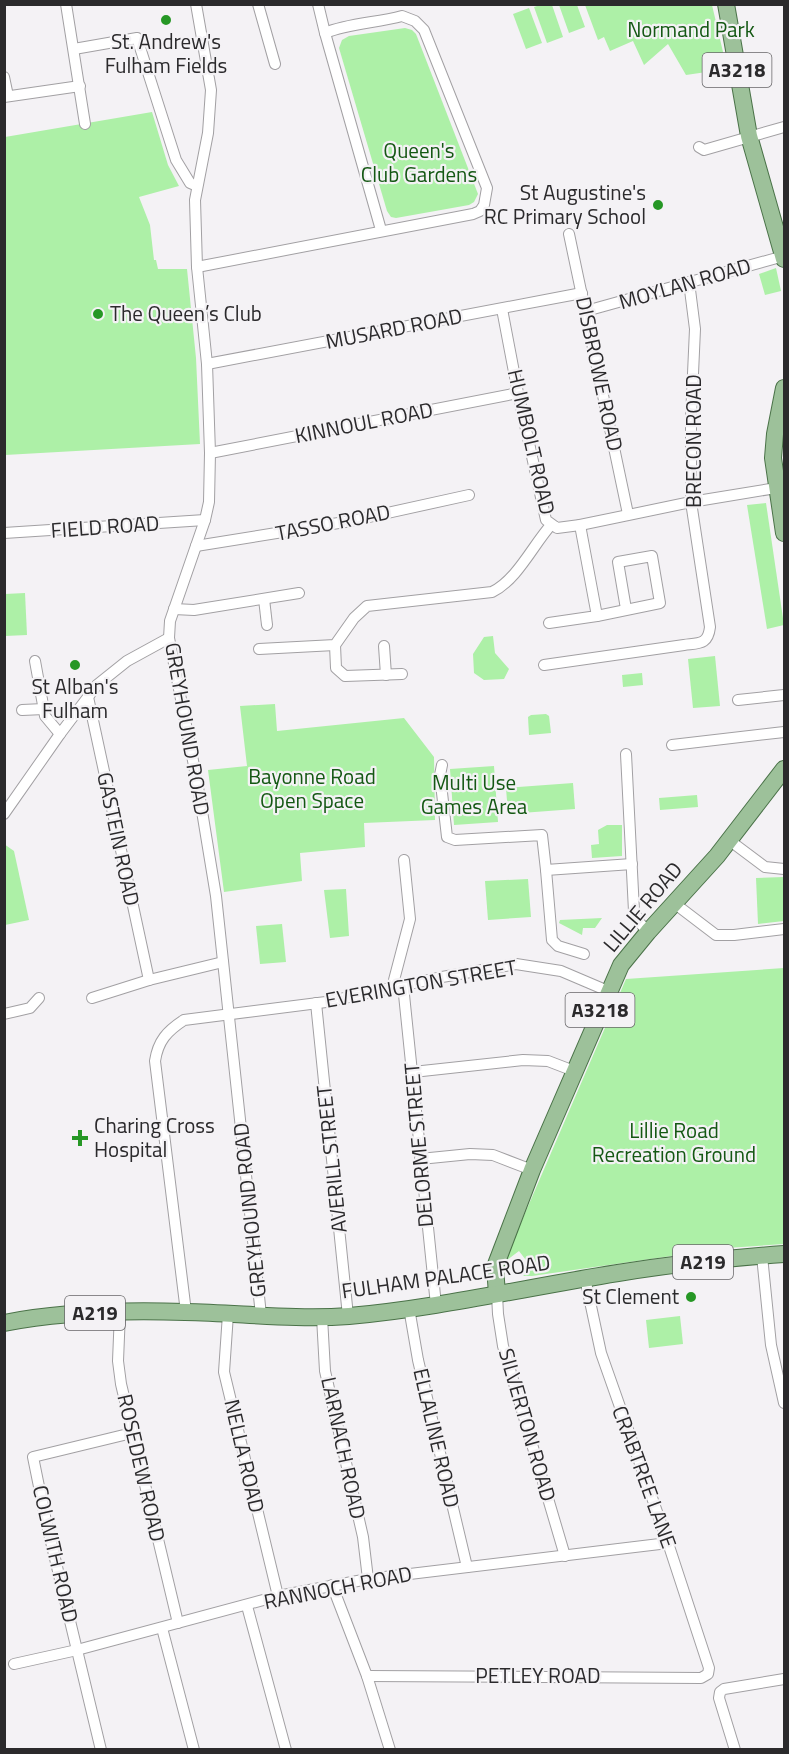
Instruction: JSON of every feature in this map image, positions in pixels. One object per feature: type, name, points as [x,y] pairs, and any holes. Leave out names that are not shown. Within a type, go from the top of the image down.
[{"type":"main road","name":"A3218","points":[[726,4],[749,136],[784,257]]},
{"type":"main road","points":[[784,388],[773,458],[784,533]]},
{"type":"main road","name":"LILLIE ROAD","points":[[497,1294],[495,1267],[532,1170],[608,990],[621,965],[729,840],[784,769]]},
{"type":"main road","name":"FULHAM PALACE ROAD","points":[[4,1323],[61,1314],[120,1312],[348,1316],[436,1305],[585,1278],[784,1254]]},
{"type":"street","points":[[66,4],[85,124]]},
{"type":"street","name":"GREYHOUND ROAD","points":[[196,4],[205,47],[210,90],[208,133],[195,200],[197,267],[207,364],[209,502],[174,609],[169,638],[197,781],[216,896],[261,1315]]},
{"type":"street","points":[[258,4],[275,64]]},
{"type":"street","points":[[318,4],[381,230]]},
{"type":"street","points":[[197,267],[480,211],[487,188],[424,30],[402,10],[386,21],[347,26],[325,33]]},
{"type":"street","points":[[74,49],[137,38],[177,160],[190,183],[197,186]]},
{"type":"street","points":[[4,77],[6,96],[80,86]]},
{"type":"street","points":[[699,147],[704,150],[784,127]]},
{"type":"street","name":"DISBROWE ROAD","points":[[569,234],[628,514]]},
{"type":"street","name":"MOYLAN ROAD","points":[[586,311],[784,257]]},
{"type":"street","name":"BRECON ROAD","points":[[544,665],[703,642],[709,636],[710,627],[691,502],[691,418],[695,329],[689,282]]},
{"type":"street","name":"MUSARD ROAD","points":[[207,364],[582,292]]},
{"type":"street","name":"HUMBOLT ROAD","points":[[502,309],[546,520],[551,525],[557,528],[580,525],[691,502],[776,488]]},
{"type":"street","name":"KINNOUL ROAD","points":[[210,453],[518,393]]},
{"type":"street","name":"TASSO ROAD","points":[[196,546],[351,521],[469,495]]},
{"type":"street","name":"FIELD ROAD","points":[[4,533],[205,520]]},
{"type":"street","points":[[402,674],[351,677],[340,674],[336,668],[335,645],[354,618],[367,606],[488,593],[500,588],[510,579],[551,525]]},
{"type":"street","points":[[580,525],[597,616]]},
{"type":"street","points":[[549,623],[660,603],[652,556],[618,562],[626,609]]},
{"type":"street","points":[[174,609],[194,610],[298,593]]},
{"type":"street","points":[[264,599],[267,625]]},
{"type":"street","points":[[4,814],[60,734],[88,697],[111,672],[169,638]]},
{"type":"street","points":[[259,649],[335,645]]},
{"type":"street","points":[[384,646],[386,675]]},
{"type":"street","points":[[35,661],[48,721],[60,734]]},
{"type":"street","points":[[738,700],[784,695]]},
{"type":"street","name":"GASTEIN ROAD","points":[[88,697],[149,980]]},
{"type":"street","points":[[22,710],[44,709]]},
{"type":"street","points":[[672,745],[784,732]]},
{"type":"street","points":[[626,754],[634,911],[639,922],[648,932]]},
{"type":"street","points":[[442,765],[440,775],[447,837],[455,840],[542,835],[552,940],[558,946],[584,954]]},
{"type":"street","points":[[729,840],[765,867],[784,869]]},
{"type":"street","name":"DELORME STREET","points":[[404,860],[410,919],[394,980],[399,986],[413,1072],[436,1305]]},
{"type":"street","points":[[546,870],[632,864]]},
{"type":"street","points":[[674,903],[716,934],[734,935],[784,929]]},
{"type":"street","points":[[92,998],[149,980],[223,962]]},
{"type":"street","name":"EVERINGTON STREET","points":[[186,1312],[155,1061],[163,1037],[171,1029],[184,1020],[316,1003],[516,964],[561,971],[608,990]]},
{"type":"street","points":[[4,1014],[30,1008],[39,998]]},
{"type":"street","name":"AVERILL STREET","points":[[316,1003],[348,1316]]},
{"type":"street","points":[[413,1072],[523,1059],[548,1061],[574,1071]]},
{"type":"street","points":[[420,1159],[470,1154],[493,1155],[532,1170]]},
{"type":"street","points":[[762,1256],[771,1345],[784,1403]]},
{"type":"street","name":"CRABTREE LANE","points":[[585,1278],[601,1353],[668,1543],[709,1668],[708,1674]]},
{"type":"street","name":"SILVERTON ROAD","points":[[497,1294],[503,1346],[565,1556]]},
{"type":"street","name":"ELLALINE ROAD","points":[[410,1308],[418,1360],[467,1567]]},
{"type":"street","name":"ROSEDEW ROAD","points":[[120,1312],[118,1361],[121,1384],[178,1623]]},
{"type":"street","name":"NELLA ROAD","points":[[228,1314],[224,1372],[278,1596]]},
{"type":"street","name":"LARNACH ROAD","points":[[322,1317],[325,1371],[363,1537],[368,1579]]},
{"type":"street","name":"COLWITH ROAD","points":[[101,1749],[33,1457],[132,1433]]},
{"type":"street","name":"RANNOCH ROAD","points":[[14,1664],[77,1650],[278,1596],[368,1579],[668,1543]]},
{"type":"street","points":[[332,1586],[367,1676],[390,1749]]},
{"type":"street","points":[[247,1606],[286,1749]]},
{"type":"street","points":[[162,1628],[194,1749]]},
{"type":"street","name":"PETLEY ROAD","points":[[367,1676],[701,1678],[708,1674]]},
{"type":"street","points":[[735,1749],[719,1698],[722,1690],[784,1679]]},
{"type":"green space","points":[[552,5],[563,37],[547,43],[534,7]]},
{"type":"green space","points":[[559,5],[577,5],[585,27],[569,33]]},
{"type":"green space","name":"Normand Park","points":[[585,5],[712,5],[727,69],[686,75],[668,44],[644,65],[633,41],[610,51],[604,37],[598,40]]},
{"type":"green space","points":[[529,8],[542,43],[526,49],[513,14]]},
{"type":"green space","name":"Queen's Club Gardens","points":[[405,28],[416,34],[478,194],[474,202],[469,205],[396,218],[391,217],[387,211],[339,48],[342,40],[349,36]]},
{"type":"green space","name":"The Queen’s Club","points":[[152,112],[168,165],[179,186],[139,197],[150,225],[154,260],[156,260],[158,269],[187,269],[196,358],[200,444],[5,455],[5,137]]},
{"type":"green space","points":[[776,268],[781,291],[765,295],[759,274]]},
{"type":"green space","points":[[766,503],[784,625],[767,629],[747,505]]},
{"type":"green space","points":[[25,593],[27,635],[5,636],[5,594]]},
{"type":"green space","points":[[493,636],[495,653],[509,669],[504,679],[484,680],[474,673],[473,654],[484,637]]},
{"type":"green space","points":[[715,656],[720,706],[693,708],[688,659]]},
{"type":"green space","points":[[642,673],[643,685],[623,687],[622,675]]},
{"type":"green space","name":"Bayonne Road Open Space","points":[[275,704],[277,731],[404,718],[434,757],[435,820],[364,823],[365,847],[300,853],[302,881],[224,892],[208,770],[247,766],[240,706]]},
{"type":"green space","points":[[546,714],[549,716],[551,733],[529,735],[528,717]]},
{"type":"green space","name":"Multi Use Games Area","points":[[494,766],[498,822],[454,825],[450,769]]},
{"type":"green space","points":[[573,783],[575,809],[508,814],[506,788]]},
{"type":"green space","points":[[697,795],[698,807],[660,810],[659,798]]},
{"type":"green space","points":[[607,825],[622,825],[622,856],[592,858],[591,845],[599,844],[598,830]]},
{"type":"green space","points":[[4,844],[14,851],[29,920],[5,925]]},
{"type":"green space","points":[[784,877],[784,921],[758,924],[756,878]]},
{"type":"green space","points":[[528,879],[531,917],[488,920],[485,881]]},
{"type":"green space","points":[[346,889],[349,936],[330,938],[324,890]]},
{"type":"green space","points":[[602,918],[595,928],[583,928],[582,935],[559,923],[560,920]]},
{"type":"green space","points":[[282,924],[286,962],[260,964],[256,926]]},
{"type":"green space","name":"Lillie Road Recreation Ground","points":[[784,968],[784,1244],[727,1248],[523,1276],[532,1268],[519,1251],[507,1260],[507,1255],[626,979]]},
{"type":"green space","points":[[680,1316],[683,1344],[649,1348],[646,1320]]},
{"type":"place","name":"St. Andrew's Fulham Fields","points":[[166,20]]},
{"type":"place","name":"St Augustine's RC Primary School","points":[[658,205]]},
{"type":"place","name":"The Queen’s Club","points":[[98,314]]},
{"type":"place","name":"St Alban's Fulham","points":[[75,665]]},
{"type":"place","name":"Charing Cross Hospital","points":[[80,1138]]},
{"type":"place","name":"St Clement","points":[[691,1297]]}]
